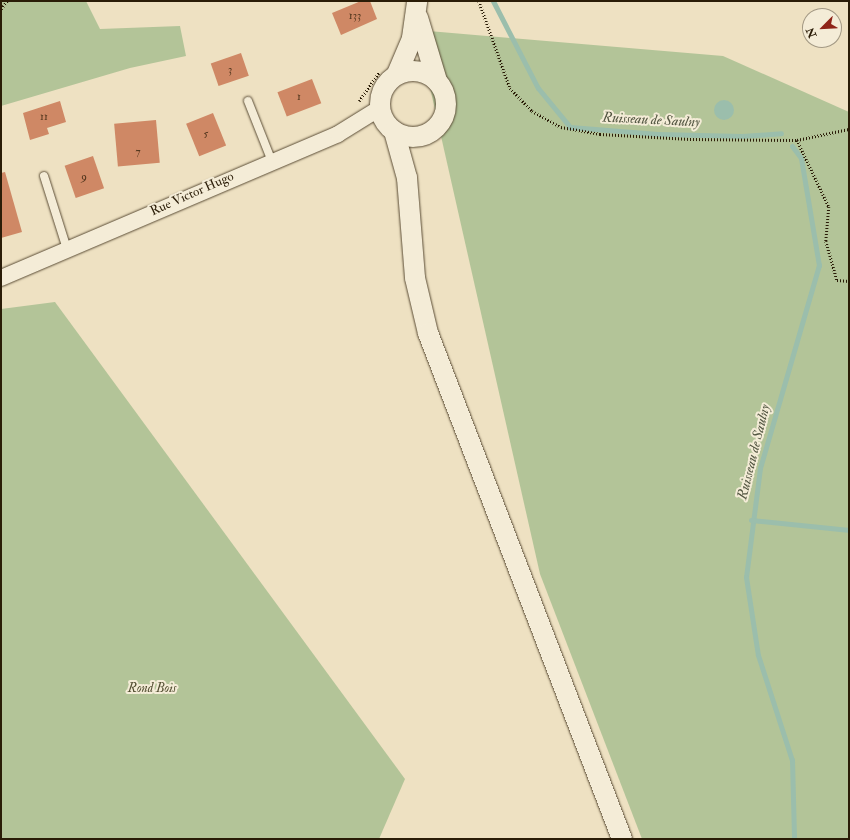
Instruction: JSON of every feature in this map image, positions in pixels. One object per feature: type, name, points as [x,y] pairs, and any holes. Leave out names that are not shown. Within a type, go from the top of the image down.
[{"type":"street","points":[[417,7],[412,38],[398,74],[384,88],[380,108],[394,131],[407,178],[415,278],[428,333],[622,839]]},
{"type":"street","points":[[407,178],[419,144],[442,120],[446,110],[446,99],[437,81],[417,7]]},
{"type":"street","points":[[398,74],[418,71],[437,81]]},
{"type":"street","name":"Rue Victor Hugo","points":[[1,278],[272,159],[338,134],[380,108]]},
{"type":"street","points":[[394,131],[405,136],[427,134]]},
{"type":"lane","points":[[248,101],[272,159]]},
{"type":"lane","points":[[44,176],[67,249]]},
{"type":"path","points":[[1,9],[7,1]]},
{"type":"path","points":[[476,1],[481,5]]},
{"type":"path","points":[[479,1],[510,88],[532,111],[561,127],[600,134],[797,140],[849,129]]},
{"type":"path","points":[[797,140],[829,207],[826,241],[837,280],[849,281]]},
{"type":"green space","points":[[1,1],[86,1],[100,29],[180,26],[186,56],[130,68],[1,106]]},
{"type":"green space","points":[[417,30],[723,56],[849,112],[849,839],[642,839],[540,574]]},
{"type":"green space","name":"Rond Bois","points":[[55,302],[405,779],[379,839],[1,839],[1,309]]},
{"type":"shaded area","points":[[724,100],[731,103],[734,110],[731,117],[724,120],[717,117],[714,110],[717,103]]},
{"type":"building","points":[[361,1],[370,1],[377,19],[341,35],[332,13]]},
{"type":"building","points":[[241,53],[249,76],[219,86],[211,63]]},
{"type":"building","points":[[312,79],[321,103],[287,117],[277,92]]},
{"type":"building","points":[[60,101],[66,122],[47,128],[49,134],[30,140],[23,113]]},
{"type":"building","points":[[213,113],[226,145],[199,156],[186,124]]},
{"type":"building","points":[[156,120],[160,163],[118,166],[114,124]]},
{"type":"building","points":[[93,156],[104,188],[76,198],[65,166]]},
{"type":"building","points":[[5,172],[22,232],[1,238],[1,173]]},
{"type":"waterway","name":"Ruisseau de Saulny","points":[[493,1],[538,88],[570,127],[658,134],[742,136],[781,133]]},
{"type":"waterway","name":"Ruisseau de Saulny","points":[[792,146],[801,158],[819,265],[760,468],[746,577],[758,655],[792,760],[794,839]]},
{"type":"waterway","points":[[751,520],[849,530]]}]
